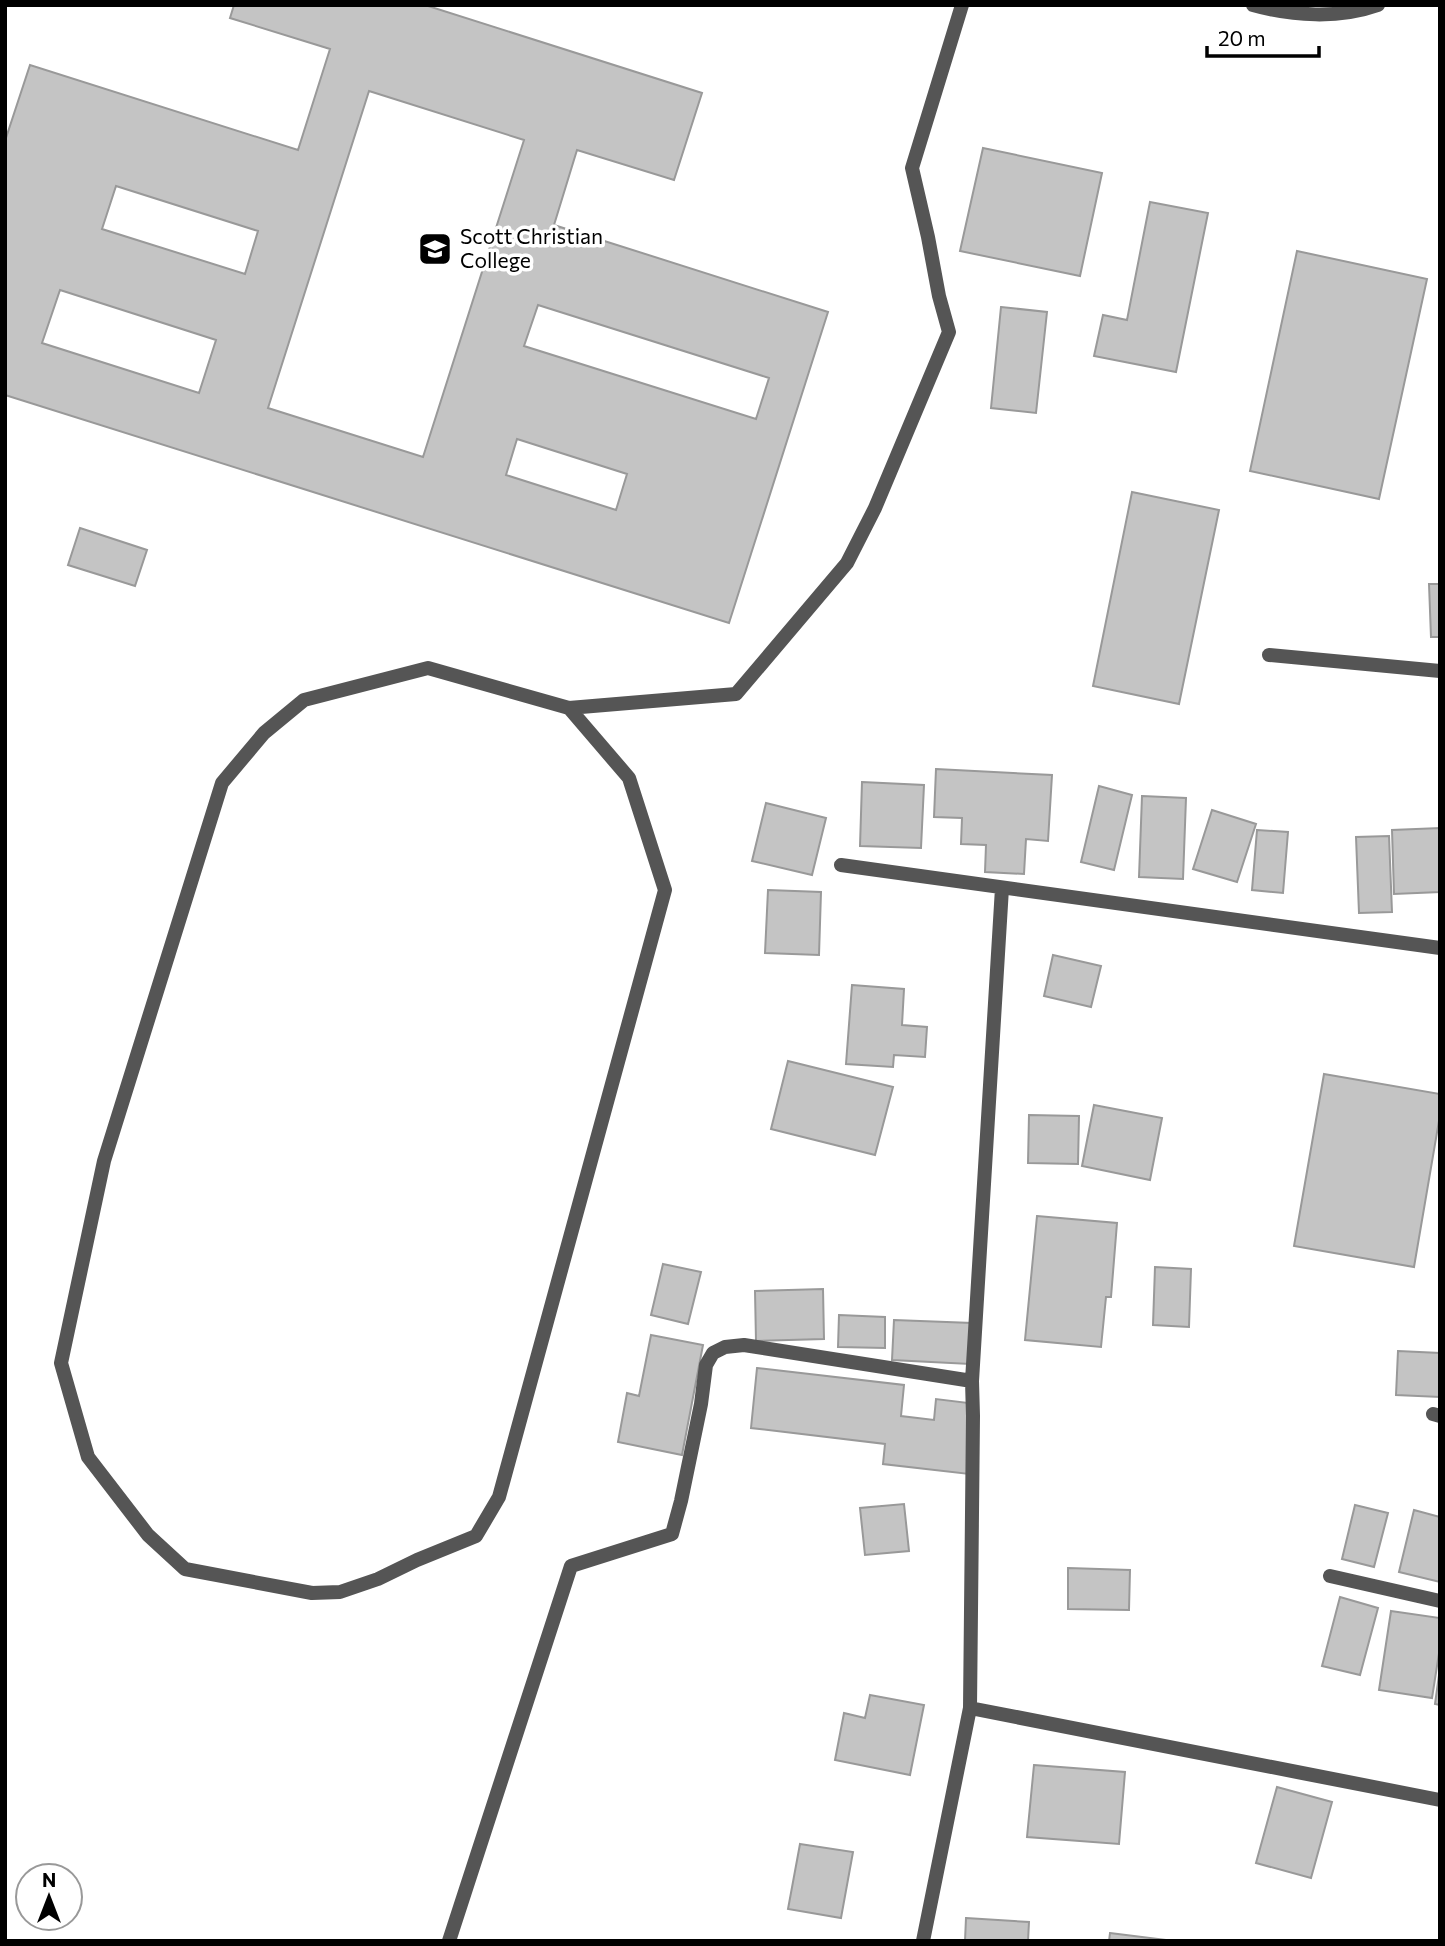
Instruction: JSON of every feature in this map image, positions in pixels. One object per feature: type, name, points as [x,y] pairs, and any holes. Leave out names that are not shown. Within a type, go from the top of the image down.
[{"type":"street","points":[[569,709],[629,778],[666,890],[499,1497],[476,1536],[378,1579],[340,1592],[312,1593],[185,1569],[148,1535],[88,1457],[61,1363],[104,1161],[222,783],[264,733],[304,700],[428,668],[569,709],[736,694],[847,563],[875,509],[949,332],[912,168],[962,5]]},
{"type":"street","points":[[1253,5],[1272,11],[1329,14],[1378,5]]},
{"type":"street","points":[[1269,655],[1440,671]]},
{"type":"street","points":[[841,865],[1440,948]]},
{"type":"street","points":[[923,1941],[970,1708],[972,1381],[1002,888]]},
{"type":"street","points":[[449,1941],[570,1566],[672,1534],[696,1428],[706,1365],[713,1353],[725,1346],[744,1345],[972,1381]]},
{"type":"street","points":[[1330,1576],[1440,1601]]},
{"type":"street","points":[[970,1708],[1440,1800]]},
{"type":"building","name":"Scott Christian College","points":[[234,5],[425,5],[702,93],[674,180],[577,150],[554,225],[828,312],[729,623],[5,395],[5,141],[30,65],[298,150],[330,49],[230,18]],"holes":[[[369,91],[524,140],[423,457],[268,408]],[[116,186],[258,231],[245,274],[102,229]],[[60,290],[216,340],[199,393],[42,343]],[[538,305],[769,378],[756,419],[524,346]],[[517,439],[627,474],[616,510],[506,475]]]},
{"type":"building","points":[[983,148],[1102,173],[1080,276],[960,251]]},
{"type":"building","points":[[1150,202],[1208,213],[1176,372],[1094,356],[1103,315],[1127,320]]},
{"type":"building","points":[[1297,251],[1427,279],[1379,499],[1250,471]]},
{"type":"building","points":[[1001,307],[1047,312],[1036,413],[991,408]]},
{"type":"building","points":[[1132,492],[1219,510],[1179,704],[1093,686]]},
{"type":"building","points":[[80,528],[147,550],[135,586],[68,565]]},
{"type":"building","points":[[1429,584],[1440,584],[1440,637],[1431,637]]},
{"type":"building","points":[[936,769],[1052,775],[1048,841],[1026,839],[1024,874],[985,872],[986,845],[961,844],[962,818],[934,817]]},
{"type":"building","points":[[862,782],[924,785],[921,848],[860,846]]},
{"type":"building","points":[[1099,786],[1132,795],[1114,870],[1081,862]]},
{"type":"building","points":[[1142,796],[1186,798],[1183,879],[1139,877]]},
{"type":"building","points":[[766,803],[826,818],[812,875],[752,861]]},
{"type":"building","points":[[1212,810],[1256,824],[1237,882],[1193,869]]},
{"type":"building","points":[[1440,828],[1440,892],[1394,894],[1392,830]]},
{"type":"building","points":[[1257,830],[1288,832],[1283,893],[1252,890]]},
{"type":"building","points":[[1389,836],[1392,912],[1359,913],[1356,837]]},
{"type":"building","points":[[768,890],[821,892],[819,955],[765,953]]},
{"type":"building","points":[[1053,955],[1101,966],[1091,1007],[1044,996]]},
{"type":"building","points":[[852,985],[904,989],[902,1025],[927,1027],[925,1057],[894,1055],[893,1067],[846,1064]]},
{"type":"building","points":[[788,1061],[893,1087],[875,1155],[771,1129]]},
{"type":"building","points":[[1324,1074],[1440,1094],[1440,1115],[1414,1267],[1294,1246]]},
{"type":"building","points":[[1094,1105],[1162,1118],[1150,1180],[1082,1166]]},
{"type":"building","points":[[1029,1115],[1079,1116],[1078,1164],[1028,1163]]},
{"type":"building","points":[[1037,1216],[1117,1223],[1111,1297],[1106,1297],[1101,1347],[1025,1340]]},
{"type":"building","points":[[663,1264],[701,1272],[688,1324],[651,1315]]},
{"type":"building","points":[[1155,1267],[1191,1269],[1189,1327],[1153,1325]]},
{"type":"building","points":[[823,1289],[824,1339],[756,1341],[755,1291]]},
{"type":"building","points":[[839,1315],[885,1317],[885,1348],[838,1347]]},
{"type":"building","points":[[894,1320],[972,1323],[970,1364],[892,1360]]},
{"type":"building","points":[[651,1335],[703,1345],[682,1455],[618,1442],[627,1393],[639,1396]]},
{"type":"building","points":[[1398,1351],[1440,1353],[1440,1397],[1396,1395]]},
{"type":"building","points":[[757,1368],[904,1385],[901,1416],[934,1420],[936,1399],[977,1404],[969,1474],[883,1464],[885,1444],[751,1428]]},
{"type":"building","points":[[904,1504],[909,1551],[865,1555],[860,1508]]},
{"type":"building","points":[[1355,1505],[1388,1513],[1374,1567],[1342,1559]]},
{"type":"building","points":[[1414,1510],[1440,1517],[1440,1582],[1399,1572]]},
{"type":"building","points":[[1068,1568],[1130,1570],[1129,1610],[1068,1609]]},
{"type":"building","points":[[1340,1597],[1378,1608],[1360,1675],[1322,1666]]},
{"type":"building","points":[[1391,1611],[1440,1618],[1440,1647],[1432,1698],[1379,1690]]},
{"type":"building","points":[[1440,1668],[1440,1705],[1435,1704]]},
{"type":"building","points":[[870,1695],[924,1705],[910,1775],[835,1760],[844,1713],[865,1718]]},
{"type":"building","points":[[1034,1765],[1125,1772],[1119,1844],[1027,1837]]},
{"type":"building","points":[[1277,1787],[1332,1802],[1311,1878],[1256,1863]]},
{"type":"building","points":[[800,1844],[853,1852],[841,1918],[788,1909]]},
{"type":"building","points":[[966,1918],[1029,1922],[1028,1941],[965,1941]]},
{"type":"building","points":[[1110,1933],[1166,1940],[1109,1941]]},
{"type":"place","name":"Scott Christian College","points":[[435,249]]}]
